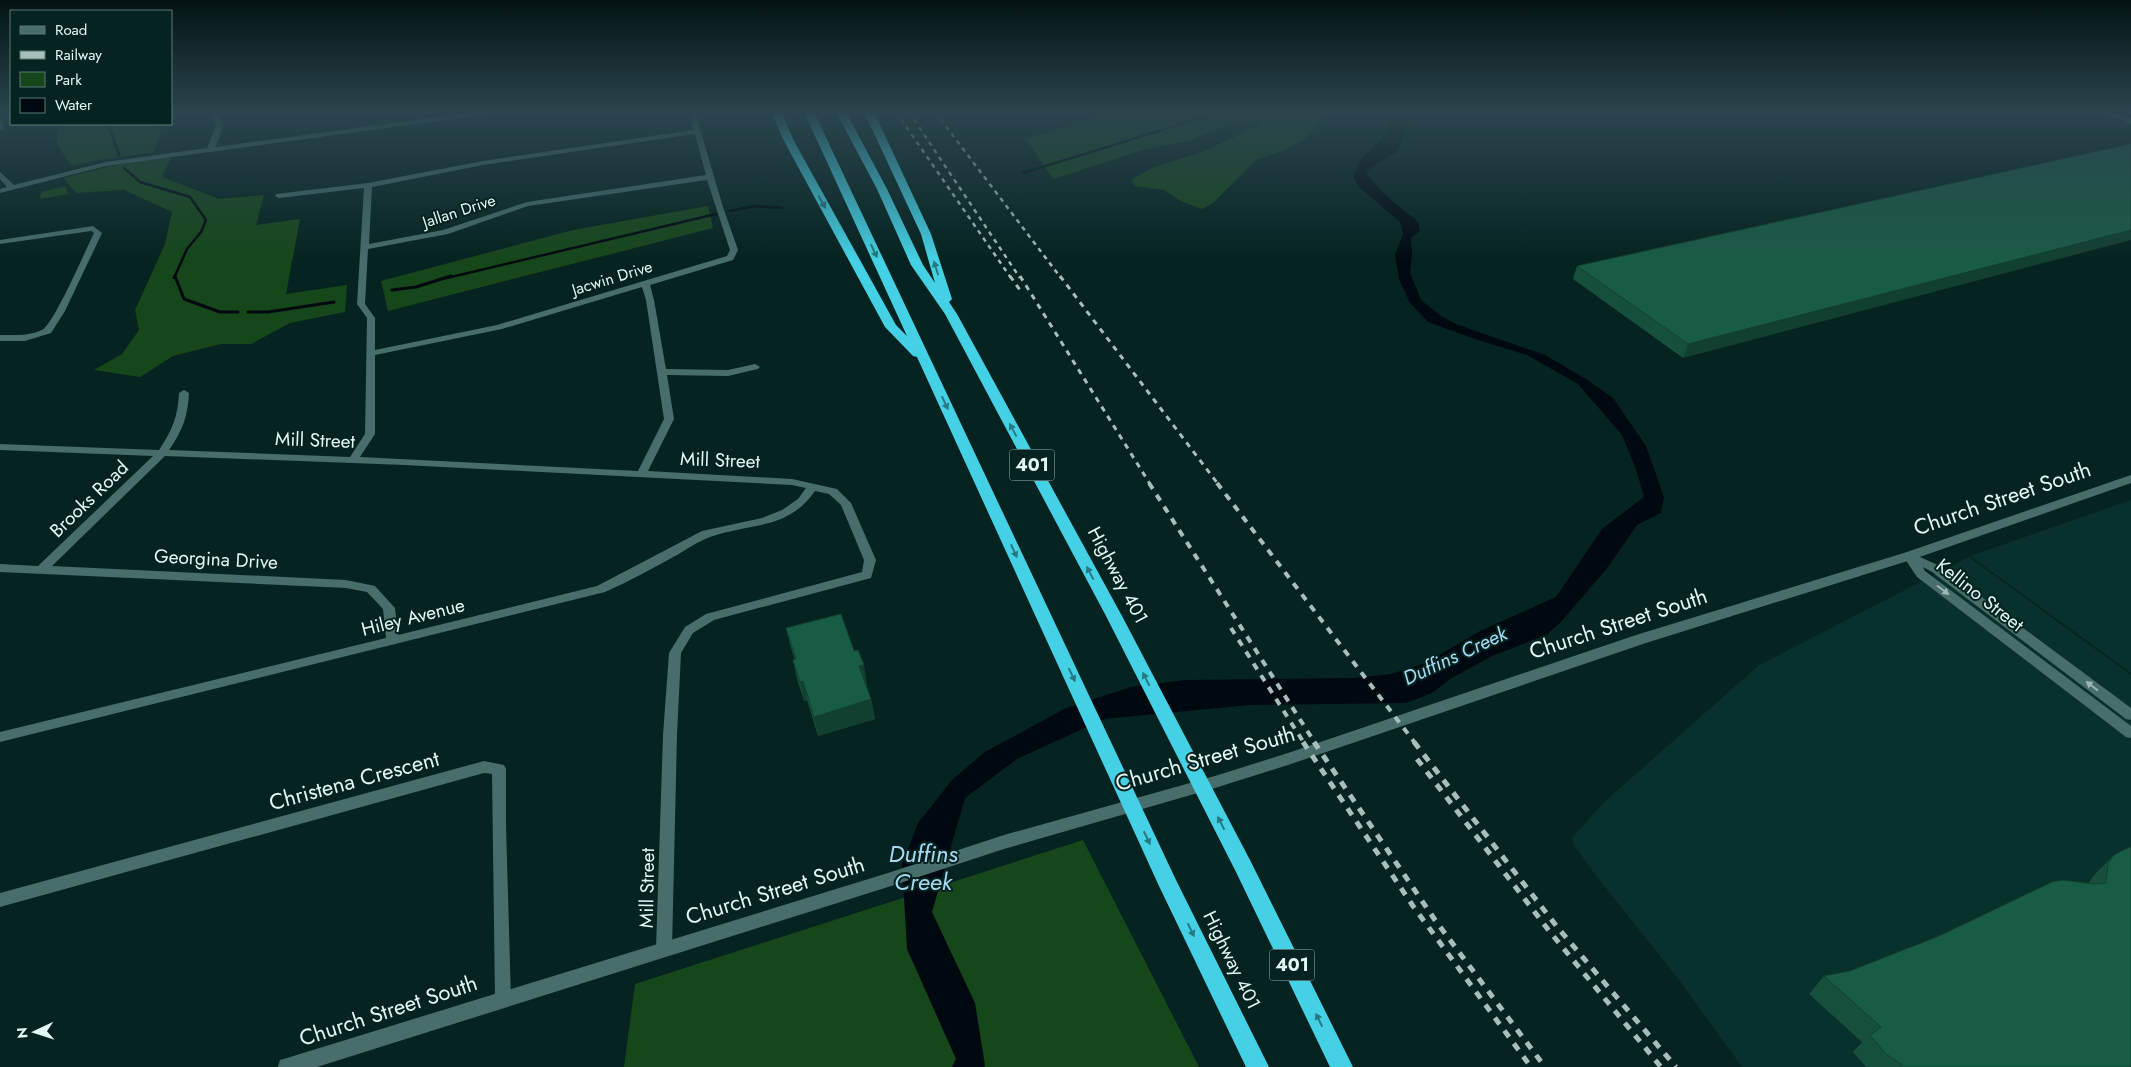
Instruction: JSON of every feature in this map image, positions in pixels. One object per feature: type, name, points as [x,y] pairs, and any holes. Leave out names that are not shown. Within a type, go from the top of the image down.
[{"type":"highway","points":[[800,162],[891,327],[924,359]]},
{"type":"highway","name":"Highway 401","points":[[832,162],[1052,630],[1169,886],[1258,1067]]},
{"type":"highway","name":"Highway 401","points":[[868,162],[917,265],[951,314],[1114,616],[1243,866],[1342,1067]]},
{"type":"highway","points":[[892,162],[926,234],[951,314]]},
{"type":"main road","name":"Church Street South","points":[[287,1067],[503,998],[888,880],[1004,842],[1214,782],[1353,739],[1641,639],[1909,556],[2131,479]]},
{"type":"street","points":[[0,191],[121,162]]},
{"type":"street","points":[[279,196],[368,185],[491,162]]},
{"type":"street","name":"Jacwin Drive","points":[[372,353],[499,328],[730,258],[734,250],[707,162]]},
{"type":"street","points":[[0,174],[12,188]]},
{"type":"street","name":"Jallan Drive","points":[[363,248],[445,232],[526,204],[711,177]]},
{"type":"street","points":[[353,460],[370,434],[372,353],[370,318],[361,304],[368,185]]},
{"type":"street","points":[[0,242],[93,228],[98,233],[60,311],[48,331],[25,338],[0,338]]},
{"type":"street","points":[[642,475],[669,420],[650,300],[645,283]]},
{"type":"street","points":[[662,372],[728,373],[754,367]]},
{"type":"street","name":"Brooks Road","points":[[41,570],[161,454],[174,439],[184,410],[184,393]]},
{"type":"street","name":"Mill Street","points":[[0,448],[353,460],[792,482],[833,491],[846,503],[870,560],[867,575],[710,617],[689,630],[675,653],[670,736],[664,949]]},
{"type":"street","name":"Hiley Avenue","points":[[0,737],[601,589],[706,534],[786,513],[802,502],[813,486]]},
{"type":"street","name":"Kellino Street","points":[[1909,556],[1936,569],[2131,715]]},
{"type":"street","name":"Kellino Street","points":[[1909,556],[1921,574],[2131,733]]},
{"type":"street","name":"Georgina Drive","points":[[0,568],[346,584],[371,589],[389,608],[393,641]]},
{"type":"street","name":"Christena Crescent","points":[[0,900],[484,767],[499,769],[497,813],[504,962],[503,998]]},
{"type":"shaded area","points":[[2131,500],[2131,673],[1970,556]]},
{"type":"shaded area","points":[[1969,557],[2131,675],[2131,1067],[1742,1067],[1676,976],[1597,877],[1574,845],[1572,838],[1603,803],[1759,665]]},
{"type":"green space","points":[[69,162],[90,162],[72,166]]},
{"type":"green space","points":[[136,162],[169,162],[162,177],[219,199],[264,195],[256,225],[300,219],[286,294],[347,285],[345,312],[290,323],[251,344],[221,344],[173,356],[140,377],[94,370],[122,354],[139,330],[135,310],[165,244],[172,212],[124,190],[76,193],[64,178]]},
{"type":"green space","points":[[1041,162],[1106,162],[1053,179]]},
{"type":"green space","points":[[1171,162],[1254,162],[1213,203],[1202,209],[1181,201],[1164,190],[1135,186],[1131,180],[1152,168]]},
{"type":"green space","points":[[66,186],[68,194],[40,199],[41,192]]},
{"type":"green space","points":[[708,206],[713,228],[388,311],[381,281],[573,230]]},
{"type":"green space","points":[[1083,840],[1199,1067],[624,1067],[635,984]]},
{"type":"water","name":"Duffins Creek","points":[[1360,162],[1380,162],[1366,173],[1383,193],[1418,222],[1420,231],[1411,238],[1410,273],[1421,300],[1441,316],[1456,324],[1545,355],[1586,379],[1613,398],[1646,446],[1664,497],[1661,513],[1637,525],[1608,567],[1560,623],[1546,635],[1492,656],[1450,679],[1432,693],[1406,703],[1249,705],[1104,719],[1017,759],[965,798],[932,912],[975,1003],[985,1065],[984,1067],[952,1067],[956,1059],[907,949],[902,864],[918,823],[952,780],[985,752],[1066,708],[1131,687],[1185,680],[1353,678],[1391,674],[1426,663],[1480,631],[1556,597],[1602,529],[1644,497],[1636,469],[1622,435],[1578,384],[1527,355],[1428,322],[1410,303],[1399,279],[1395,255],[1403,234],[1400,222],[1358,186],[1353,176]]},
{"type":"building","points":[[2050,162],[2131,162],[2131,230],[1688,344],[1577,266]]},
{"type":"building","points":[[841,614],[854,651],[858,650],[864,665],[859,666],[871,699],[814,717],[803,681],[800,682],[793,660],[796,659],[786,628]]},
{"type":"building","points":[[2131,847],[2131,1067],[1903,1067],[1886,1054],[1870,1035],[1881,1027],[1824,976],[1850,971],[1939,936],[2052,882],[2063,880],[2093,884],[2106,883],[2108,864],[2113,856]]},
{"type":"waterway","points":[[1023,173],[1059,162]]},
{"type":"waterway","points":[[124,168],[140,182],[190,197],[206,220],[201,232],[187,249],[174,278]]},
{"type":"waterway","points":[[730,211],[755,206],[782,208]]},
{"type":"waterway","points":[[447,278],[716,214]]},
{"type":"waterway","points":[[175,276],[184,299],[220,312],[238,312]]},
{"type":"waterway","points":[[392,290],[416,287],[451,276]]},
{"type":"waterway","points":[[248,312],[268,312],[334,302]]},
{"type":"railway","points":[[930,162],[1011,278]]},
{"type":"railway","points":[[942,162],[1020,278]]},
{"type":"railway","points":[[973,162],[1061,278]]},
{"type":"railway","points":[[1010,276],[1022,293]]},
{"type":"railway","points":[[1020,276],[1150,484]]},
{"type":"railway","points":[[1060,276],[1218,484]]},
{"type":"railway","points":[[1149,483],[1315,743]]},
{"type":"railway","points":[[1217,483],[1415,743]]},
{"type":"railway","points":[[1231,628],[1304,743]]},
{"type":"railway","points":[[1303,742],[1413,906],[1531,1067]]},
{"type":"railway","points":[[1314,742],[1435,920],[1545,1067]]},
{"type":"railway","points":[[1414,742],[1558,928],[1676,1067]]},
{"type":"railway","points":[[1417,759],[1550,932],[1661,1067]]}]
